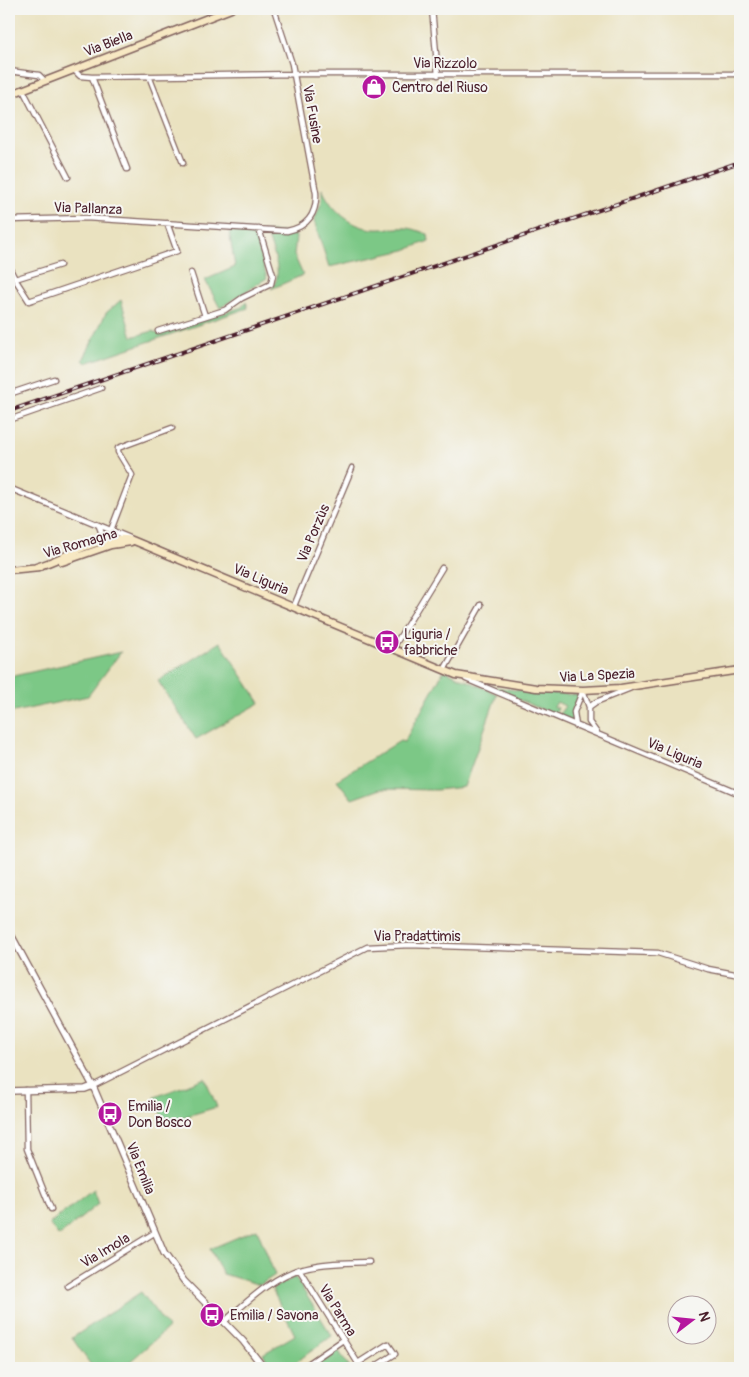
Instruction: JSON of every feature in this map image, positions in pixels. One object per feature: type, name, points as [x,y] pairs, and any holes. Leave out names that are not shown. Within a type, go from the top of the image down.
[{"type":"main road","name":"Via Biella","points":[[9,95],[230,9]]},
{"type":"main road","name":"Via Romagna","points":[[9,570],[55,564],[117,540]]},
{"type":"main road","name":"Via Romagna","points":[[36,567],[104,541],[140,542]]},
{"type":"main road","name":"Via Liguria","points":[[140,542],[456,674]]},
{"type":"main road","name":"Via La Spezia","points":[[456,674],[536,688],[583,690],[638,686],[740,670]]},
{"type":"street","name":"Via Fusine","points":[[274,9],[288,47],[316,193],[316,204],[307,223]]},
{"type":"street","points":[[432,9],[438,74]]},
{"type":"street","name":"Via Rizzolo","points":[[74,70],[80,76],[92,77],[294,74],[740,74]]},
{"type":"street","points":[[9,71],[37,74],[45,81]]},
{"type":"street","points":[[37,74],[37,84]]},
{"type":"street","points":[[150,76],[183,163]]},
{"type":"street","points":[[92,77],[127,169]]},
{"type":"street","points":[[23,90],[68,176]]},
{"type":"street","name":"Via Pallanza","points":[[9,220],[86,218],[287,231],[307,223]]},
{"type":"street","points":[[9,267],[29,301],[177,251],[167,223]]},
{"type":"street","points":[[158,331],[225,310],[242,298],[271,284],[273,275],[259,229]]},
{"type":"street","points":[[15,279],[60,265]]},
{"type":"street","points":[[191,273],[205,316]]},
{"type":"street","points":[[9,394],[54,379]]},
{"type":"street","points":[[9,420],[101,388]]},
{"type":"street","points":[[111,530],[132,478],[131,471],[118,452],[118,448],[172,428]]},
{"type":"street","name":"Via Porzùs","points":[[294,606],[352,468]]},
{"type":"street","points":[[9,488],[111,530],[117,540],[104,541],[98,525]]},
{"type":"street","points":[[393,648],[442,568]]},
{"type":"street","points":[[444,670],[481,605]]},
{"type":"street","name":"Via Liguria","points":[[456,674],[740,794]]},
{"type":"street","points":[[589,707],[596,702],[638,686]]},
{"type":"street","points":[[583,690],[589,707],[588,722],[600,735]]},
{"type":"street","points":[[576,726],[574,712],[583,690]]},
{"type":"street","name":"Via Emilia","points":[[9,930],[93,1086],[154,1233],[172,1267],[225,1321],[264,1368]]},
{"type":"street","name":"Via Pradattimis","points":[[93,1086],[367,947],[410,945],[658,953],[708,970],[740,975]]},
{"type":"street","points":[[9,1091],[85,1089],[93,1086]]},
{"type":"street","points":[[26,1090],[27,1149],[51,1208]]},
{"type":"street","name":"Via Imola","points":[[68,1286],[154,1233]]},
{"type":"street","points":[[225,1321],[266,1287],[299,1269],[327,1264],[369,1262]]},
{"type":"street","name":"Via Parma","points":[[299,1269],[360,1366],[388,1344],[395,1354],[373,1368]]},
{"type":"street","points":[[302,1368],[343,1340]]},
{"type":"green space","points":[[322,188],[334,208],[353,223],[372,229],[411,229],[428,234],[429,241],[405,250],[329,267],[314,221],[322,201]]},
{"type":"green space","points":[[229,231],[254,232],[267,278],[220,308],[205,280],[235,267]]},
{"type":"green space","points":[[266,232],[294,232],[296,237],[294,255],[303,275],[271,289],[275,283],[277,269]]},
{"type":"green space","points":[[121,300],[132,337],[153,331],[158,334],[242,307],[246,302],[248,308],[86,363],[83,360],[106,313]]},
{"type":"green space","points":[[220,642],[260,703],[196,739],[158,681]]},
{"type":"green space","points":[[121,652],[88,696],[9,713],[9,677]]},
{"type":"green space","points":[[444,670],[497,694],[464,787],[436,790],[380,789],[352,799],[337,780],[400,741],[404,742]]},
{"type":"green space","points":[[486,686],[531,692],[579,695],[573,708],[572,722],[558,716],[565,706],[557,702],[554,707],[558,708],[555,715]]},
{"type":"green space","points":[[205,1078],[217,1107],[164,1123],[155,1097]]},
{"type":"green space","points":[[93,1190],[98,1204],[59,1236],[49,1224]]},
{"type":"green space","points":[[257,1229],[275,1275],[260,1285],[223,1274],[210,1249]]},
{"type":"green space","points":[[295,1277],[332,1336],[288,1368],[272,1368],[263,1354],[295,1335],[272,1289]]},
{"type":"green space","points":[[141,1292],[168,1328],[125,1366],[127,1368],[93,1368],[72,1338]]},
{"type":"green space","points":[[338,1350],[350,1368],[313,1368]]},
{"type":"railway","points":[[9,411],[740,162]]},
{"type":"place","name":"Centro del Riuso","points":[[374,87]]},
{"type":"place","name":"Liguria / fabbriche","points":[[387,642]]},
{"type":"place","name":"Emilia / Don Bosco","points":[[110,1114]]},
{"type":"place","name":"Emilia / Savona","points":[[212,1315]]}]
